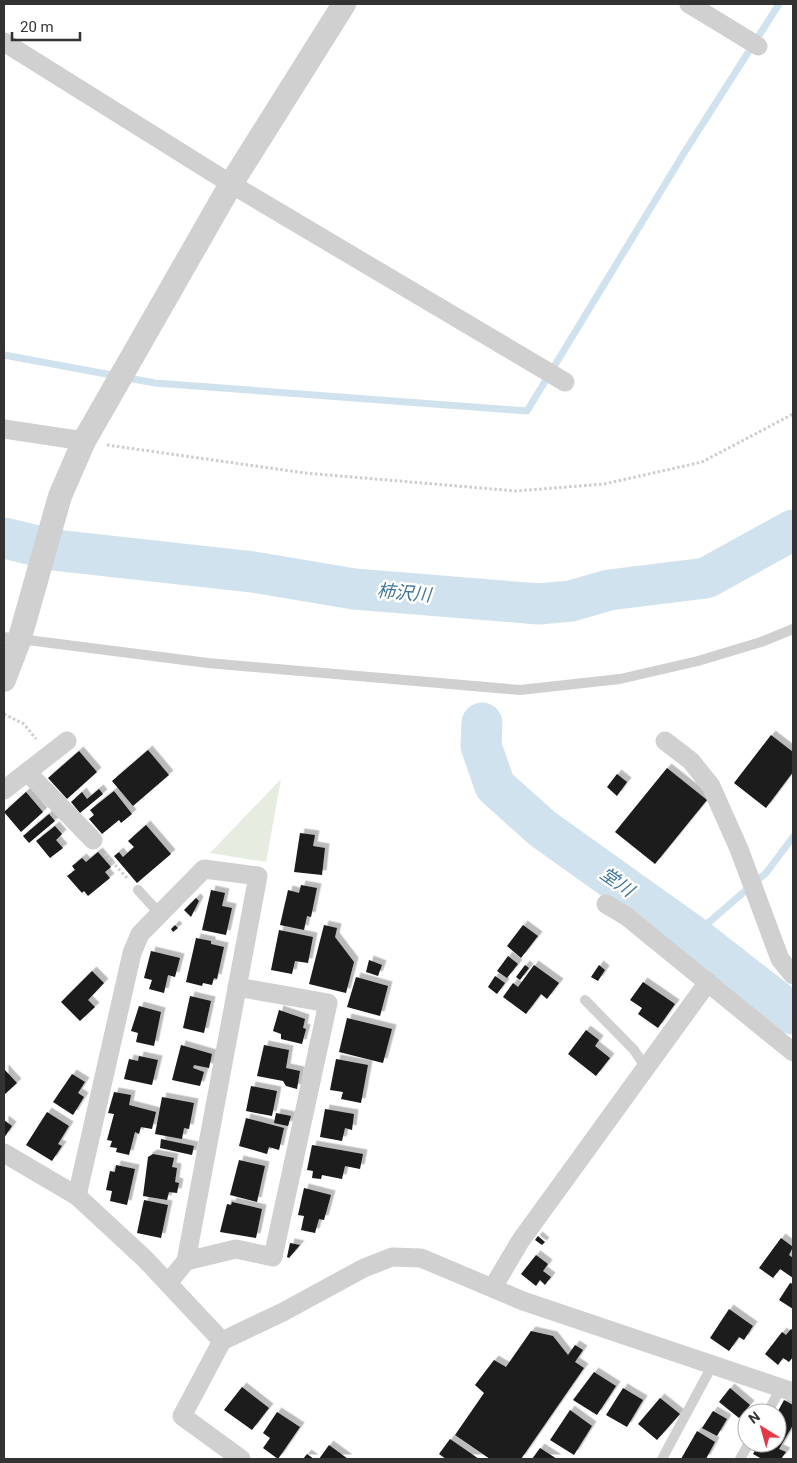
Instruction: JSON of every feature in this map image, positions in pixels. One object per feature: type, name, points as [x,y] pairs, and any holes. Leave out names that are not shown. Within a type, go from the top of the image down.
[{"type":"street","points":[[4,680],[15,635],[60,496],[81,449],[231,184],[344,4]]},
{"type":"street","points":[[689,4],[758,46]]},
{"type":"street","points":[[4,42],[231,184],[565,382]]},
{"type":"street","points":[[4,429],[81,449]]},
{"type":"street","points":[[4,790],[67,741]]},
{"type":"street","points":[[665,741],[691,761],[711,786],[739,849],[780,959],[787,970],[793,975]]},
{"type":"street","points":[[27,772],[93,840]]},
{"type":"street","points":[[77,1196],[132,953],[140,934],[204,869],[258,876],[186,1261],[168,1283]]},
{"type":"street","points":[[606,904],[626,916],[793,1052]]},
{"type":"street","points":[[493,1287],[521,1240],[708,982]]},
{"type":"street","points":[[186,1261],[236,1249],[273,1256],[328,1003],[237,987]]},
{"type":"street","points":[[4,1153],[77,1196],[168,1283],[222,1341]]},
{"type":"street","points":[[241,1459],[182,1416],[222,1341],[283,1312],[364,1268],[392,1258],[421,1258],[523,1300],[787,1390]]},
{"type":"lane","points":[[15,635],[208,663],[520,690],[620,679],[698,661],[761,642],[793,629]]},
{"type":"lane","points":[[138,890],[160,914]]},
{"type":"lane","points":[[585,1000],[634,1050],[646,1068]]},
{"type":"lane","points":[[662,1459],[713,1364]]},
{"type":"lane","points":[[776,1403],[787,1390]]},
{"type":"path","points":[[81,449],[305,473],[516,491],[604,484],[702,462],[793,414]]},
{"type":"path","points":[[4,714],[24,724]]},
{"type":"path","points":[[93,840],[138,890]]},
{"type":"shaded area","points":[[281,779],[266,862],[210,853]]},
{"type":"building","points":[[771,735],[793,752],[793,772],[766,808],[734,783]]},
{"type":"building","points":[[148,750],[169,775],[133,806],[112,781]]},
{"type":"building","points":[[79,751],[97,772],[67,799],[48,778]]},
{"type":"building","points":[[667,768],[707,800],[655,864],[615,832]]},
{"type":"building","points":[[617,774],[627,782],[617,796],[607,787]]},
{"type":"building","points":[[99,789],[103,794],[80,813],[71,802],[82,792],[87,799]]},
{"type":"building","points":[[114,791],[132,814],[121,823],[119,820],[102,834],[89,819],[94,815],[90,810]]},
{"type":"building","points":[[26,792],[43,812],[21,832],[4,812]]},
{"type":"building","points":[[49,814],[55,821],[29,843],[23,836]]},
{"type":"building","points":[[146,825],[171,854],[137,883],[114,856],[119,852],[123,857],[134,847],[128,841]]},
{"type":"building","points":[[55,826],[62,834],[56,840],[63,848],[50,858],[36,841]]},
{"type":"building","points":[[300,833],[315,835],[313,846],[325,848],[322,875],[294,872]]},
{"type":"building","points":[[98,852],[111,867],[105,872],[110,878],[88,896],[84,891],[82,893],[67,876],[75,870],[72,866],[82,858],[86,862]]},
{"type":"building","points":[[301,885],[317,888],[311,917],[307,916],[304,930],[280,925],[288,890],[299,893]]},
{"type":"building","points":[[211,890],[225,893],[222,906],[232,908],[226,935],[202,930]]},
{"type":"building","points":[[196,898],[199,901],[191,917],[184,910]]},
{"type":"building","points":[[175,925],[178,928],[173,932],[171,929]]},
{"type":"building","points":[[324,925],[337,928],[335,937],[354,962],[346,993],[309,984]]},
{"type":"building","points":[[523,925],[538,936],[521,958],[507,946]]},
{"type":"building","points":[[279,930],[313,937],[308,963],[295,961],[292,974],[271,970]]},
{"type":"building","points":[[196,938],[211,941],[211,944],[224,947],[217,979],[214,978],[212,985],[203,983],[202,986],[186,982]]},
{"type":"building","points":[[151,951],[180,958],[175,977],[168,975],[164,993],[149,989],[152,980],[144,978]]},
{"type":"building","points":[[508,956],[518,964],[507,978],[497,971]]},
{"type":"building","points":[[369,960],[382,965],[378,976],[366,972]]},
{"type":"building","points":[[525,965],[529,968],[520,980],[516,977]]},
{"type":"building","points":[[534,965],[559,983],[547,999],[541,994],[526,1014],[503,997],[513,983],[518,987]]},
{"type":"building","points":[[599,965],[605,970],[598,981],[591,977]]},
{"type":"building","points":[[92,971],[104,983],[88,1000],[95,1007],[80,1021],[61,1002]]},
{"type":"building","points":[[495,976],[505,983],[497,994],[488,987]]},
{"type":"building","points":[[356,977],[388,986],[380,1016],[347,1007]]},
{"type":"building","points":[[643,982],[675,1004],[658,1028],[638,1014],[642,1008],[630,1000]]},
{"type":"building","points":[[190,996],[211,1001],[204,1033],[183,1028]]},
{"type":"building","points":[[139,1006],[161,1012],[154,1046],[136,1042],[138,1033],[131,1031]]},
{"type":"building","points":[[279,1010],[305,1019],[303,1028],[306,1029],[302,1044],[281,1039],[281,1034],[273,1031]]},
{"type":"building","points":[[347,1018],[392,1029],[383,1063],[339,1052]]},
{"type":"building","points":[[586,1030],[599,1040],[595,1046],[610,1058],[596,1076],[568,1054]]},
{"type":"building","points":[[181,1045],[212,1054],[209,1068],[194,1065],[193,1068],[204,1072],[200,1086],[172,1080]]},
{"type":"building","points":[[264,1045],[289,1050],[286,1068],[300,1071],[297,1089],[286,1086],[283,1081],[257,1076]]},
{"type":"building","points":[[139,1056],[158,1060],[152,1085],[124,1079],[129,1059],[138,1061]]},
{"type":"building","points":[[336,1059],[368,1065],[361,1103],[341,1099],[343,1092],[330,1090]]},
{"type":"building","points":[[4,1069],[17,1083],[4,1095]]},
{"type":"building","points":[[72,1074],[85,1082],[78,1093],[84,1097],[73,1115],[53,1102]]},
{"type":"building","points":[[251,1086],[277,1091],[272,1116],[246,1111]]},
{"type":"building","points":[[114,1092],[131,1095],[129,1105],[156,1112],[152,1129],[141,1127],[139,1134],[135,1132],[129,1155],[116,1152],[117,1148],[110,1147],[112,1141],[107,1140],[114,1114],[108,1113]]},
{"type":"building","points":[[162,1097],[194,1103],[189,1129],[184,1128],[182,1139],[155,1134]]},
{"type":"building","points":[[325,1109],[354,1114],[352,1130],[345,1128],[342,1141],[320,1137]]},
{"type":"building","points":[[47,1112],[69,1126],[58,1144],[62,1146],[52,1161],[26,1145]]},
{"type":"building","points":[[276,1113],[291,1116],[288,1126],[274,1123]]},
{"type":"building","points":[[246,1118],[284,1128],[279,1150],[269,1147],[267,1154],[239,1146]]},
{"type":"building","points":[[4,1120],[12,1126],[4,1138]]},
{"type":"building","points":[[161,1139],[194,1146],[192,1155],[160,1148]]},
{"type":"building","points":[[312,1145],[363,1154],[360,1169],[345,1166],[342,1179],[322,1175],[321,1179],[312,1178],[313,1171],[307,1170]]},
{"type":"building","points":[[153,1154],[174,1158],[172,1167],[177,1168],[175,1182],[179,1183],[177,1193],[169,1192],[167,1200],[143,1196],[148,1157]]},
{"type":"building","points":[[239,1160],[265,1166],[257,1202],[230,1195]]},
{"type":"building","points":[[116,1165],[135,1169],[127,1205],[110,1201],[112,1191],[106,1190],[110,1171],[115,1172]]},
{"type":"building","points":[[304,1188],[331,1195],[324,1220],[319,1219],[315,1233],[301,1230],[304,1216],[298,1215]]},
{"type":"building","points":[[144,1200],[168,1205],[161,1238],[137,1233]]},
{"type":"building","points":[[232,1202],[262,1209],[256,1238],[220,1232],[227,1204],[231,1205]]},
{"type":"building","points":[[538,1236],[545,1242],[542,1245],[535,1240]]},
{"type":"building","points":[[781,1238],[793,1247],[789,1255],[793,1258],[793,1278],[780,1269],[773,1278],[759,1268]]},
{"type":"building","points":[[290,1243],[300,1245],[289,1258],[287,1257]]},
{"type":"building","points":[[536,1255],[548,1264],[543,1271],[551,1277],[545,1285],[540,1280],[536,1286],[521,1274]]},
{"type":"building","points":[[790,1283],[793,1284],[793,1309],[779,1300]]},
{"type":"building","points":[[729,1309],[753,1326],[744,1340],[739,1337],[729,1351],[710,1338]]},
{"type":"building","points":[[791,1329],[793,1331],[793,1357],[789,1362],[783,1358],[778,1365],[765,1354],[782,1332],[786,1335]]},
{"type":"building","points":[[531,1331],[553,1336],[568,1355],[575,1345],[583,1350],[575,1362],[584,1368],[521,1459],[490,1459],[455,1435],[484,1393],[475,1385],[494,1360],[506,1367]]},
{"type":"building","points":[[594,1372],[616,1386],[597,1415],[573,1400]]},
{"type":"building","points":[[242,1387],[269,1408],[252,1430],[224,1410]]},
{"type":"building","points":[[623,1388],[643,1400],[627,1427],[606,1415]]},
{"type":"building","points":[[730,1388],[748,1403],[737,1403],[737,1416],[719,1402]]},
{"type":"building","points":[[660,1398],[680,1414],[657,1440],[638,1424]]},
{"type":"building","points":[[784,1400],[793,1405],[793,1425],[787,1435],[787,1403],[782,1403]]},
{"type":"building","points":[[570,1410],[592,1426],[574,1455],[550,1440]]},
{"type":"building","points":[[713,1411],[727,1419],[717,1436],[702,1428]]},
{"type":"building","points":[[277,1412],[300,1427],[278,1459],[263,1448],[270,1438],[263,1433]]},
{"type":"building","points":[[697,1431],[715,1442],[706,1459],[681,1459]]},
{"type":"building","points":[[450,1439],[479,1459],[446,1459],[439,1454]]},
{"type":"building","points":[[329,1445],[348,1459],[319,1459]]},
{"type":"building","points":[[540,1448],[557,1459],[532,1459]]},
{"type":"building","points":[[785,1453],[781,1459],[762,1459],[753,1454]]},
{"type":"building","points":[[307,1454],[314,1459],[303,1459]]},
{"type":"waterway","points":[[4,355],[155,383],[527,411],[684,153],[779,4]]},
{"type":"waterway","name":"柿沢川","points":[[4,538],[54,550],[253,572],[354,589],[539,604],[571,601],[609,590],[706,578],[793,530]]},
{"type":"waterway","name":"堂川","points":[[482,723],[481,746],[495,786],[543,829],[693,936],[793,1014]]},
{"type":"waterway","points":[[693,936],[766,873],[793,837]]}]
